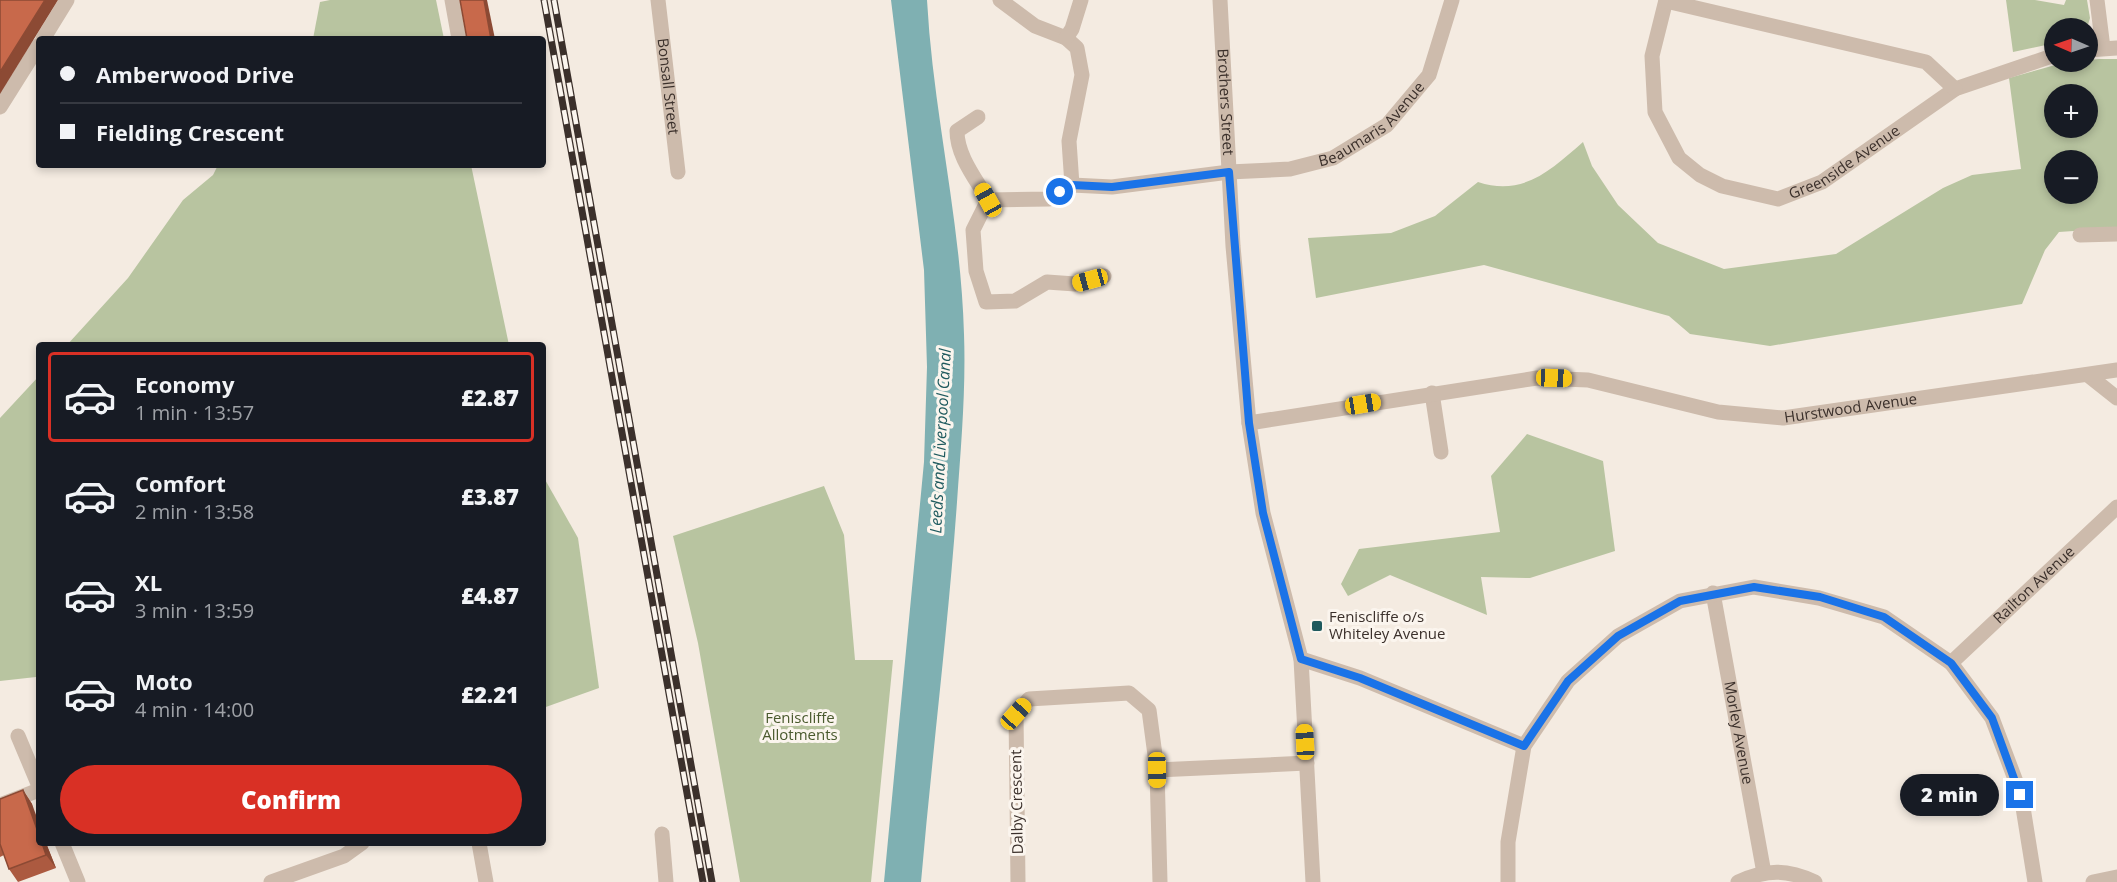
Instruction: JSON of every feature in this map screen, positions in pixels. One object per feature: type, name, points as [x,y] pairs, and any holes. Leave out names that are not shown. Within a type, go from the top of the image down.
[{"type":"street","points":[[45,36],[68,0]]},
{"type":"street","points":[[452,0],[458,36]]},
{"type":"street","name":"Bonsall Street","points":[[657,0],[678,172]]},
{"type":"street","points":[[988,200],[1049,199],[1072,185],[1069,141],[1082,75],[1077,48],[1066,38],[1035,26],[1000,0]]},
{"type":"street","points":[[1066,38],[1072,29],[1081,0]]},
{"type":"street","name":"Brothers Street","points":[[1220,0],[1229,172],[1249,423],[1263,513],[1301,659],[1312,882]]},
{"type":"street","name":"Beaumaris Avenue","points":[[1072,185],[1112,187],[1229,172],[1290,169],[1333,158],[1387,125],[1429,75],[1452,0]]},
{"type":"street","points":[[2097,0],[2103,49]]},
{"type":"street","name":"Greenside Avenue","points":[[1955,89],[1926,62],[1666,1],[1652,56],[1655,112],[1679,158],[1700,175],[1722,186],[1778,199],[1822,182],[1955,89],[2044,59]]},
{"type":"street","points":[[0,107],[36,50]]},
{"type":"street","points":[[978,117],[957,131],[957,139],[960,153],[988,200]]},
{"type":"street","points":[[988,200],[973,230],[976,271],[986,303],[1015,301],[1047,282],[1075,284],[1104,276]]},
{"type":"street","points":[[2080,236],[2117,234]]},
{"type":"street","name":"Hurstwood Avenue","points":[[1249,423],[1537,378],[1588,380],[1718,412],[1783,418],[2117,370]]},
{"type":"street","points":[[2088,375],[2117,398]]},
{"type":"street","points":[[1432,393],[1441,452]]},
{"type":"street","name":"Railton Avenue","points":[[1951,663],[2117,507]]},
{"type":"street","points":[[1508,882],[1508,843],[1524,746],[1568,681],[1618,636],[1680,601],[1754,587],[1820,597],[1884,617],[1951,663],[1992,718],[2020,795],[2035,882]]},
{"type":"street","name":"Morley Avenue","points":[[1713,593],[1764,873]]},
{"type":"street","points":[[1301,659],[1360,678],[1524,746]]},
{"type":"street","name":"Dalby Crescent","points":[[1018,882],[1016,714],[1029,699],[1129,693],[1149,710],[1157,770],[1160,882]]},
{"type":"street","points":[[18,736],[36,781]]},
{"type":"street","points":[[1157,770],[1306,763]]},
{"type":"street","points":[[0,805],[36,789]]},
{"type":"street","points":[[662,834],[666,882]]},
{"type":"street","points":[[63,846],[78,882]]},
{"type":"street","points":[[271,882],[344,856],[358,846]]},
{"type":"street","points":[[480,846],[486,882]]},
{"type":"street","points":[[1738,882],[1764,873],[1794,872],[1815,882]]},
{"type":"street","points":[[2093,882],[2117,877]]},
{"type":"green space","points":[[330,0],[436,0],[443,36],[314,36],[320,2]]},
{"type":"green space","points":[[2006,0],[2035,0],[2064,5],[2066,0],[2087,0],[2090,18],[2044,18],[2044,45],[2013,52]]},
{"type":"green space","points":[[2098,59],[2117,59],[2117,228],[2059,232],[2045,250],[2022,304],[1770,346],[1690,334],[1669,316],[1484,265],[1316,298],[1308,238],[1391,233],[1435,216],[1478,182],[1494,186],[1509,186],[1535,178],[1548,171],[1583,142],[1592,166],[1618,205],[1658,243],[1724,269],[1836,254],[1943,188],[1972,175],[2021,169],[2009,78],[2044,68],[2044,72],[2098,72]]},
{"type":"green space","points":[[216,168],[472,168],[508,342],[70,342],[128,278],[183,200],[213,175]]},
{"type":"green space","points":[[36,379],[36,677],[0,681],[0,418]]},
{"type":"green space","points":[[1527,434],[1603,461],[1615,551],[1530,578],[1481,577],[1487,615],[1390,575],[1348,596],[1341,584],[1359,549],[1500,532],[1491,476]]},
{"type":"green space","points":[[546,481],[578,538],[599,688],[546,707]]},
{"type":"green space","name":"Feniscliffe Allotments","points":[[824,486],[844,535],[855,660],[893,660],[871,882],[740,882],[698,643],[673,536]]},
{"type":"water","name":"Leeds and Liverpool Canal","points":[[891,0],[927,0],[935,84],[958,250],[964,334],[963,418],[953,550],[921,882],[884,882],[924,462],[927,367],[924,270]]},
{"type":"building","points":[[0,0],[45,0],[0,72]]},
{"type":"building","points":[[460,0],[484,0],[490,36],[466,36]]},
{"type":"building","points":[[23,790],[36,827],[36,846],[43,846],[46,855],[9,869],[0,844],[0,799]]},
{"type":"railway","points":[[544,0],[703,882]]},
{"type":"railway","points":[[554,0],[712,882]]},
{"type":"place","name":"Feniscliffe o/s Whiteley Avenue","points":[[1317,626]]},
{"type":"route","points":[[1060,192],[1072,185],[1112,187],[1229,172],[1233,246],[1249,423],[1263,513],[1301,659],[1360,678],[1524,746],[1568,681],[1618,636],[1680,601],[1754,587],[1820,597],[1884,617],[1951,663],[1992,718],[2020,795]]}]
